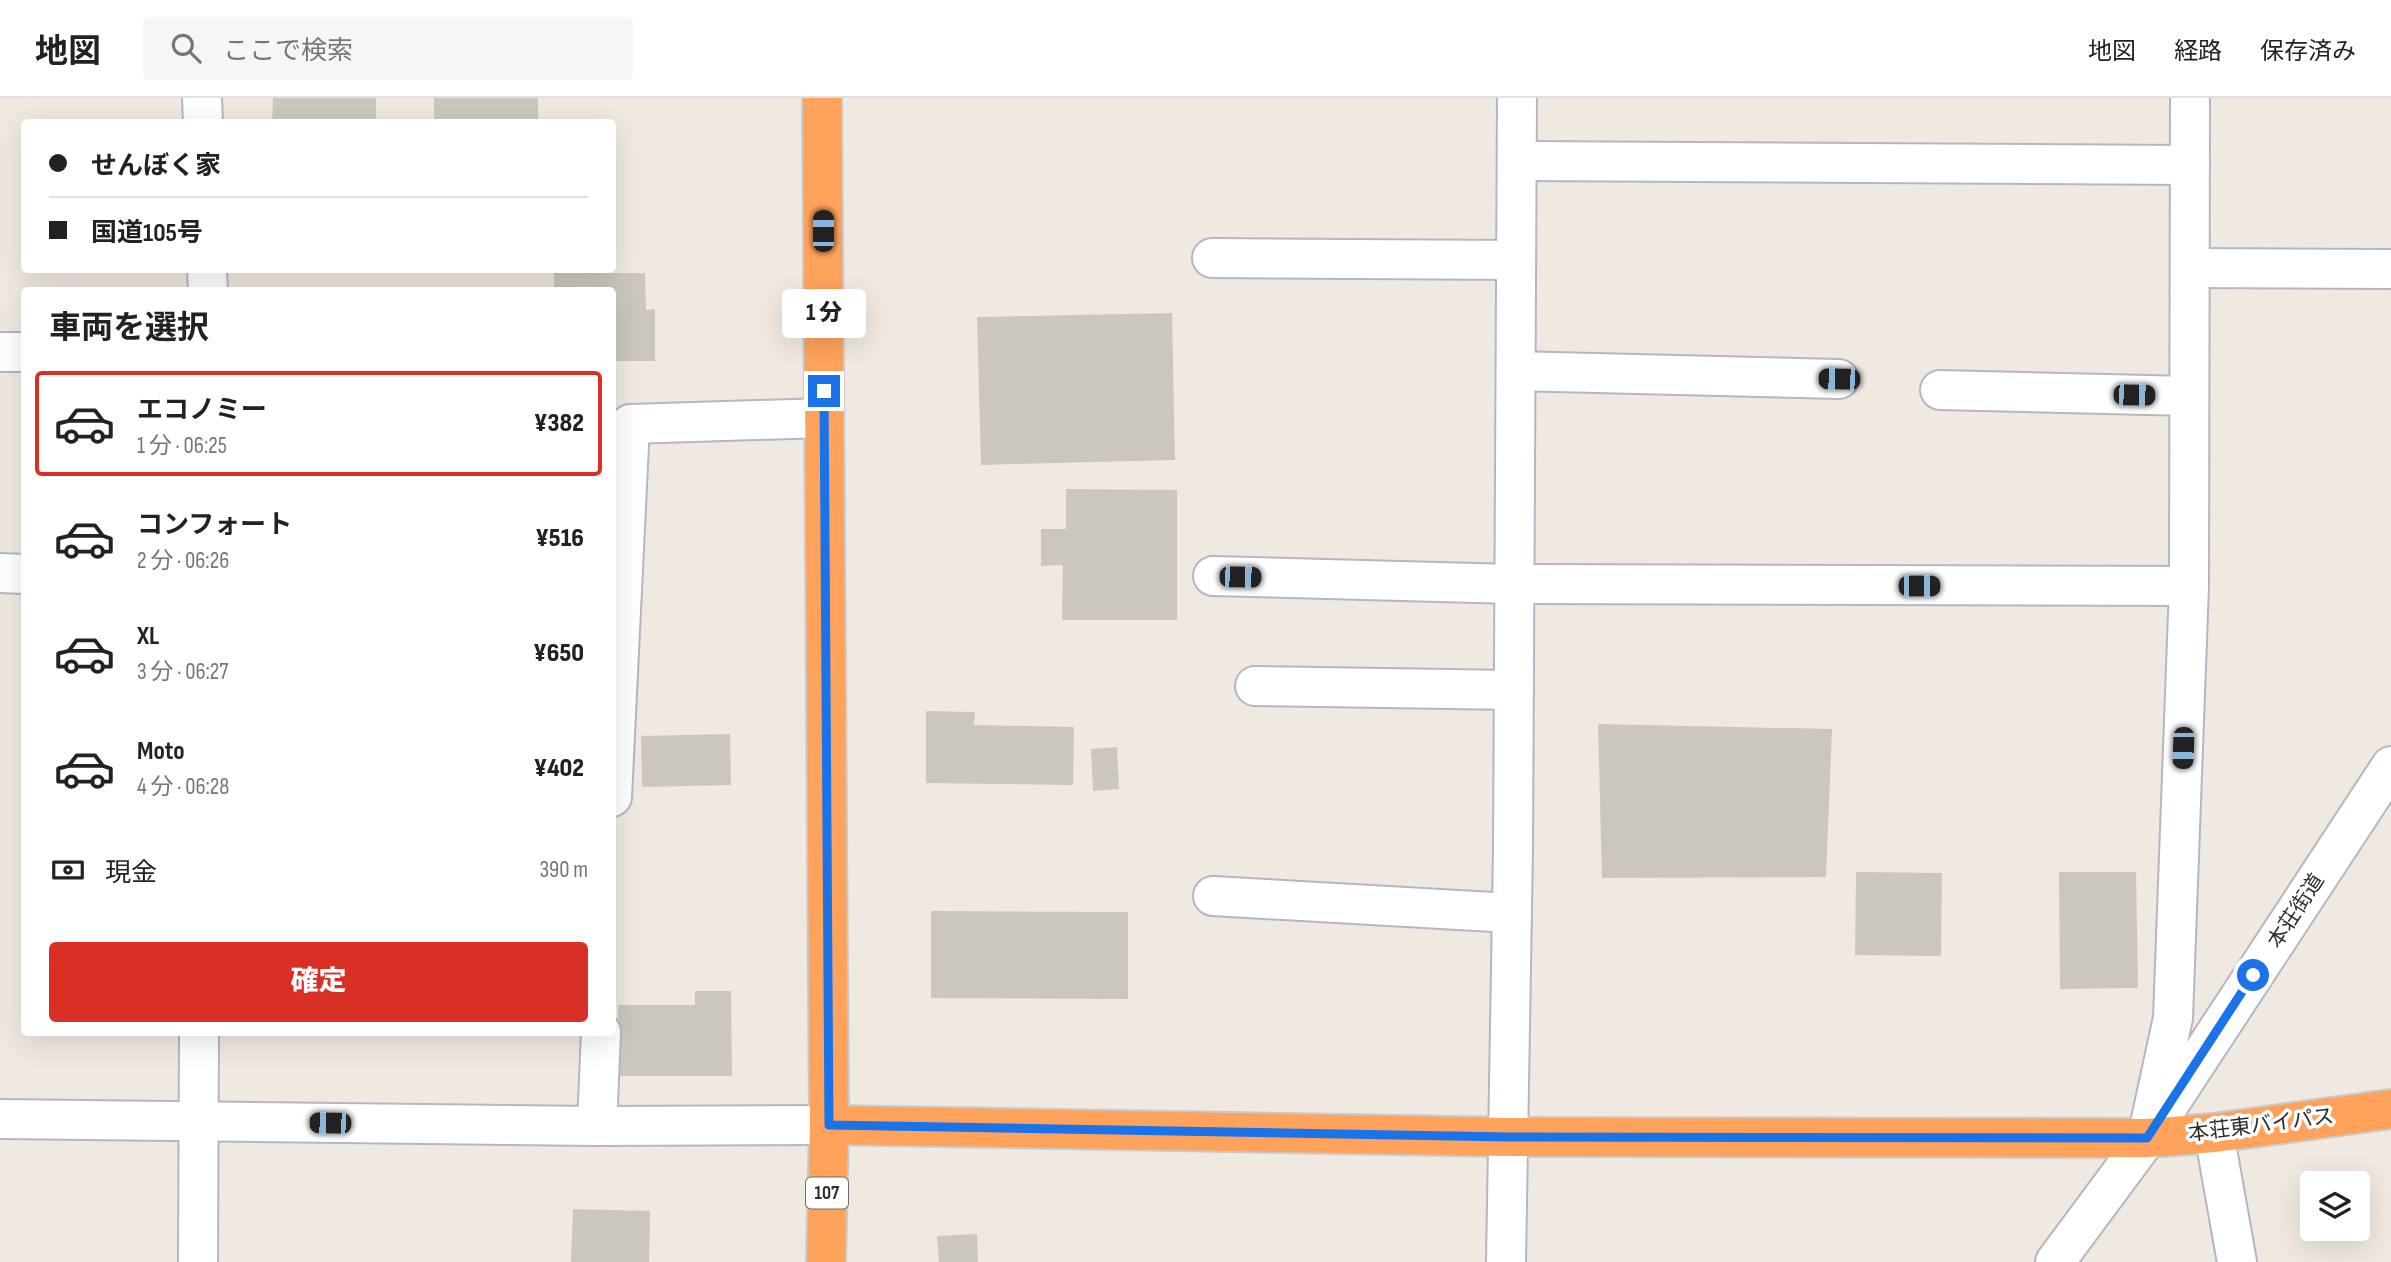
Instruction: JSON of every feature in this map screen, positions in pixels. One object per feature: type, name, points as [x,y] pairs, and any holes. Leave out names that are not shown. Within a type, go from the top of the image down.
[{"type":"highway","points":[[822,98],[829,1125]]},
{"type":"highway","name":"本荘東バイパス","points":[[829,1125],[1509,1137],[2147,1138],[2214,1133],[2391,1109]]},
{"type":"highway","name":"107","points":[[826,1262],[829,1125]]},
{"type":"street","points":[[202,98],[203,119]]},
{"type":"street","points":[[1506,1262],[1514,690],[1517,98]]},
{"type":"street","points":[[2147,1138],[2173,1018],[2189,586],[2190,98]]},
{"type":"street","points":[[1517,161],[2190,165]]},
{"type":"street","points":[[1212,258],[1516,260]]},
{"type":"street","points":[[2190,268],[2391,269]]},
{"type":"street","points":[[0,352],[21,352]]},
{"type":"street","points":[[1516,371],[1839,379]]},
{"type":"street","points":[[1940,390],[2189,396]]},
{"type":"street","points":[[616,714],[630,424],[824,418]]},
{"type":"street","points":[[0,573],[21,574]]},
{"type":"street","points":[[1213,576],[1514,584],[2189,586]]},
{"type":"street","points":[[1255,686],[1514,690]]},
{"type":"street","name":"本荘街道","points":[[2055,1262],[2147,1138],[2391,766]]},
{"type":"street","points":[[1213,895],[1511,914]]},
{"type":"street","points":[[198,1262],[199,1036]]},
{"type":"street","points":[[597,1126],[601,1036]]},
{"type":"street","points":[[0,1119],[597,1126],[829,1125]]},
{"type":"street","points":[[2214,1133],[2236,1262]]},
{"type":"building","points":[[273,98],[376,98],[376,119],[272,119]]},
{"type":"building","points":[[434,98],[538,98],[538,119],[434,119]]},
{"type":"building","points":[[554,273],[645,273],[646,310],[655,309],[655,361],[616,361],[616,287],[554,287]]},
{"type":"building","points":[[1172,313],[1175,460],[981,465],[977,317]]},
{"type":"building","points":[[1066,489],[1177,490],[1177,620],[1062,620],[1063,565],[1041,566],[1041,529],[1066,529]]},
{"type":"building","points":[[926,711],[975,712],[974,725],[1074,727],[1073,785],[926,783]]},
{"type":"building","points":[[1598,724],[1832,729],[1826,877],[1602,878]]},
{"type":"building","points":[[730,734],[731,785],[642,787],[641,736]]},
{"type":"building","points":[[1117,747],[1119,789],[1093,791],[1091,749]]},
{"type":"building","points":[[1856,872],[1942,873],[1941,956],[1855,955]]},
{"type":"building","points":[[2059,872],[2136,872],[2138,988],[2060,989]]},
{"type":"building","points":[[931,911],[1128,912],[1128,999],[931,998]]},
{"type":"building","points":[[695,991],[731,991],[732,1076],[618,1076],[618,1005],[695,1005]]},
{"type":"building","points":[[573,1209],[650,1211],[649,1262],[571,1262]]},
{"type":"building","points":[[977,1234],[978,1262],[939,1262],[937,1236]]},
{"type":"route","points":[[824,391],[829,1125],[1509,1137],[2147,1138],[2253,975]]}]
